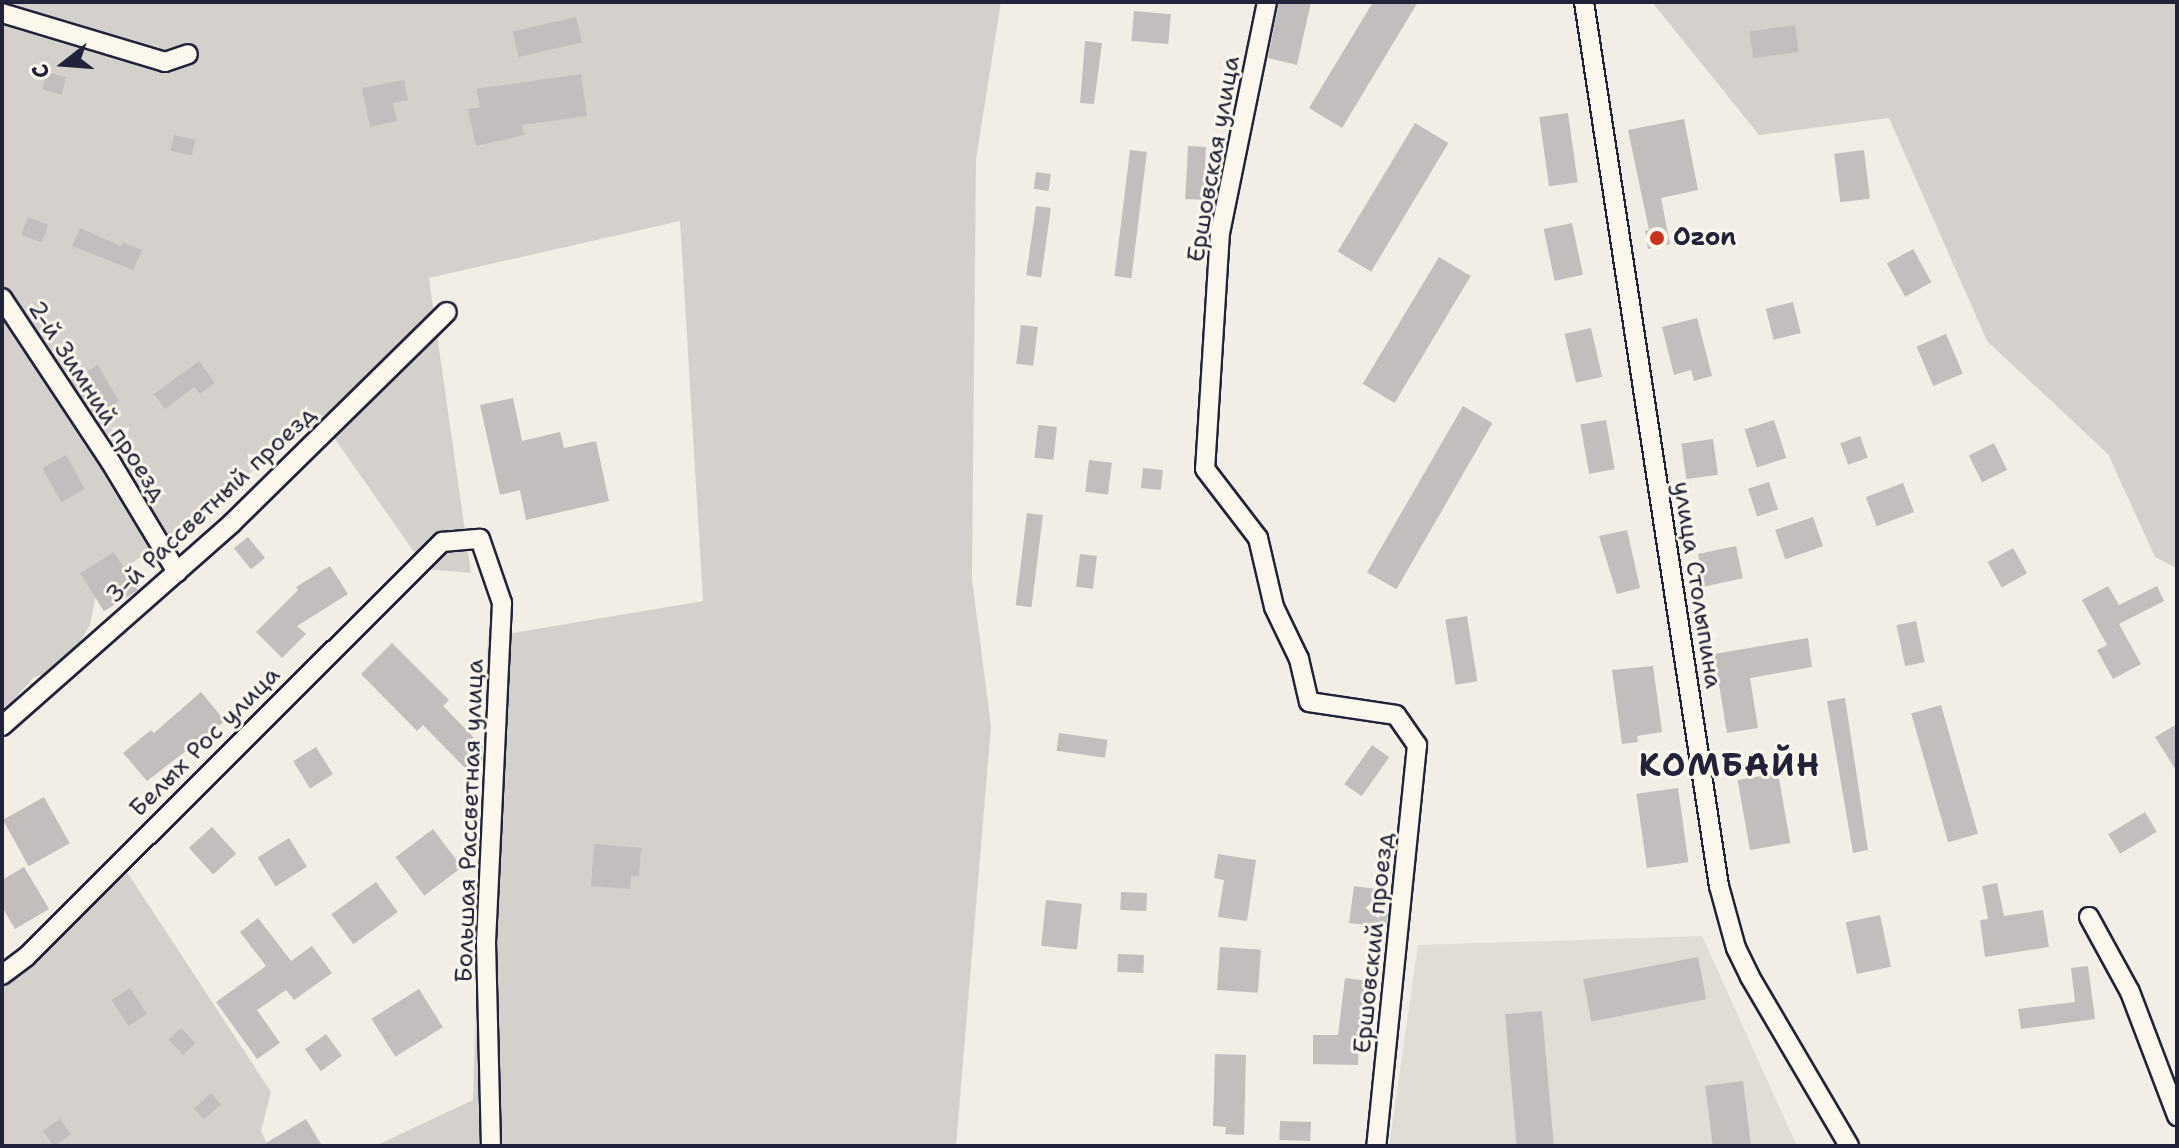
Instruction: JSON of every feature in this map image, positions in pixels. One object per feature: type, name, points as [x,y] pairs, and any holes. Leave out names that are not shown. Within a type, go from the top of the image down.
[{"type":"street","name":"Ершовская улица","points":[[1267,2],[1220,232],[1205,469],[1258,538],[1274,607],[1299,659],[1309,702],[1396,715],[1417,745]]},
{"type":"street","name":"улица Столыпина","points":[[1584,2],[1719,886],[1743,962],[1774,1022],[1849,1146]]},
{"type":"street","points":[[2,13],[165,62],[188,54]]},
{"type":"street","name":"2-й Зимний проезд","points":[[2,298],[110,461],[177,572]]},
{"type":"street","name":"3-й Рассветный проезд","points":[[2,726],[232,523],[447,312]]},
{"type":"street","name":"Большая Рассветная улица","points":[[442,542],[480,539],[502,603],[486,942],[491,1146]]},
{"type":"street","name":"Белых Рос улица","points":[[2,975],[26,957],[231,748],[442,542]]},
{"type":"street","name":"Ершовский проезд","points":[[1376,1146],[1417,745]]},
{"type":"street","points":[[2089,917],[2130,992],[2177,1116]]},
{"type":"shaded area","points":[[2,2],[1001,2],[976,159],[972,579],[991,726],[956,1146],[375,1146],[473,1100],[488,637],[703,601],[680,221],[429,278],[471,573],[426,569],[321,419],[97,590],[90,625],[69,660],[58,671],[34,677],[2,713]]},
{"type":"shaded area","points":[[1652,2],[2177,2],[2177,568],[2155,557],[2108,454],[1987,341],[1889,118],[1759,135]]},
{"type":"shaded area","points":[[127,872],[271,1092],[261,1131],[268,1146],[2,1146],[2,982]]},
{"type":"shaded area","points":[[1702,936],[1797,1146],[1389,1146],[1418,945]]},
{"type":"building","points":[[1279,2],[1311,2],[1297,65],[1268,58]]},
{"type":"building","points":[[1373,2],[1418,2],[1342,128],[1309,108]]},
{"type":"building","points":[[1134,11],[1171,14],[1168,44],[1131,41]]},
{"type":"building","points":[[576,17],[582,42],[519,57],[513,32]]},
{"type":"building","points":[[1795,25],[1799,52],[1753,58],[1749,31]]},
{"type":"building","points":[[1085,41],[1102,43],[1094,104],[1080,103]]},
{"type":"building","points":[[47,72],[66,77],[62,95],[42,89]]},
{"type":"building","points":[[581,74],[587,116],[522,125],[524,135],[476,146],[468,109],[480,107],[476,89]]},
{"type":"building","points":[[404,80],[408,100],[393,103],[397,121],[370,127],[362,88]]},
{"type":"building","points":[[1568,113],[1578,182],[1549,186],[1539,117]]},
{"type":"building","points":[[1684,119],[1698,190],[1661,198],[1670,244],[1648,249],[1645,231],[1649,230],[1628,130]]},
{"type":"building","points":[[1415,123],[1448,143],[1371,272],[1338,252]]},
{"type":"building","points":[[174,135],[195,140],[192,156],[170,151]]},
{"type":"building","points":[[1188,146],[1206,147],[1203,200],[1185,199]]},
{"type":"building","points":[[1130,150],[1147,152],[1131,278],[1115,276]]},
{"type":"building","points":[[1864,150],[1870,199],[1840,202],[1834,154]]},
{"type":"building","points":[[1036,172],[1051,174],[1048,191],[1034,189]]},
{"type":"building","points":[[1036,206],[1051,208],[1041,277],[1026,275]]},
{"type":"building","points":[[28,217],[49,225],[42,243],[21,235]]},
{"type":"building","points":[[1572,223],[1583,275],[1555,281],[1544,229]]},
{"type":"building","points":[[80,228],[121,246],[122,242],[142,250],[133,270],[72,246]]},
{"type":"building","points":[[1913,249],[1931,282],[1905,297],[1887,264]]},
{"type":"building","points":[[1439,257],[1471,276],[1394,403],[1363,384]]},
{"type":"building","points":[[1793,302],[1801,333],[1774,340],[1766,309]]},
{"type":"building","points":[[1697,318],[1712,376],[1694,381],[1691,370],[1674,375],[1662,327]]},
{"type":"building","points":[[1021,325],[1038,327],[1033,366],[1016,364]]},
{"type":"building","points":[[1591,328],[1602,377],[1576,383],[1565,334]]},
{"type":"building","points":[[1946,334],[1963,374],[1933,386],[1917,347]]},
{"type":"building","points":[[199,361],[215,383],[200,394],[194,387],[165,409],[154,394]]},
{"type":"building","points":[[98,365],[119,401],[92,417],[71,381]]},
{"type":"building","points":[[513,398],[522,441],[560,432],[564,448],[596,441],[609,501],[526,520],[520,490],[500,495],[480,405]]},
{"type":"building","points":[[1463,406],[1492,423],[1396,589],[1367,572]]},
{"type":"building","points":[[1606,420],[1615,469],[1589,474],[1580,425]]},
{"type":"building","points":[[1774,420],[1786,458],[1757,468],[1745,430]]},
{"type":"building","points":[[1038,425],[1057,427],[1053,460],[1035,458]]},
{"type":"building","points":[[1860,436],[1868,458],[1848,465],[1840,443]]},
{"type":"building","points":[[1713,439],[1718,475],[1686,479],[1681,443]]},
{"type":"building","points":[[1994,443],[2007,470],[1982,482],[1969,455]]},
{"type":"building","points":[[66,455],[85,489],[61,502],[42,468]]},
{"type":"building","points":[[1089,460],[1112,463],[1108,495],[1085,492]]},
{"type":"building","points":[[1143,468],[1163,470],[1161,490],[1141,488]]},
{"type":"building","points":[[1769,482],[1778,510],[1757,516],[1748,489]]},
{"type":"building","points":[[1903,483],[1914,512],[1877,526],[1866,497]]},
{"type":"building","points":[[1027,513],[1043,515],[1032,607],[1016,605]]},
{"type":"building","points":[[1813,517],[1823,546],[1785,559],[1775,530]]},
{"type":"building","points":[[1627,530],[1640,588],[1617,594],[1599,536]]},
{"type":"building","points":[[248,537],[265,558],[251,569],[234,548]]},
{"type":"building","points":[[1736,546],[1743,578],[1705,586],[1698,554]]},
{"type":"building","points":[[2013,548],[2027,573],[2002,587],[1988,562]]},
{"type":"building","points":[[114,552],[138,590],[104,611],[80,573]]},
{"type":"building","points":[[1080,554],[1097,556],[1093,589],[1076,587]]},
{"type":"building","points":[[330,566],[348,594],[297,626],[306,634],[282,658],[256,632],[298,590],[296,587]]},
{"type":"building","points":[[2108,586],[2119,605],[2157,586],[2164,601],[2119,624],[2141,664],[2113,679],[2097,650],[2107,645],[2082,600]]},
{"type":"building","points":[[1467,616],[1477,681],[1456,685],[1445,619]]},
{"type":"building","points":[[1916,621],[1925,662],[1905,666],[1896,625]]},
{"type":"building","points":[[1808,638],[1812,667],[1750,678],[1758,728],[1727,733],[1714,654]]},
{"type":"building","points":[[392,643],[449,700],[443,706],[483,747],[482,763],[471,774],[423,725],[417,731],[361,674]]},
{"type":"building","points":[[1653,666],[1662,732],[1637,736],[1638,742],[1622,744],[1612,670]]},
{"type":"building","points":[[201,692],[225,721],[147,781],[123,753],[151,730],[154,733]]},
{"type":"building","points":[[1845,698],[1868,850],[1853,853],[1827,701]]},
{"type":"building","points":[[1941,705],[1978,834],[1948,842],[1911,714]]},
{"type":"building","points":[[2177,724],[2177,772],[2155,737]]},
{"type":"building","points":[[1059,733],[1108,740],[1105,758],[1056,751]]},
{"type":"building","points":[[1372,745],[1389,757],[1362,796],[1344,784]]},
{"type":"building","points":[[316,747],[333,774],[310,788],[293,761]]},
{"type":"building","points":[[1778,773],[1790,843],[1750,850],[1738,780]]},
{"type":"building","points":[[1678,788],[1688,862],[1647,868],[1636,794]]},
{"type":"building","points":[[44,797],[70,843],[29,866],[3,820]]},
{"type":"building","points":[[2145,812],[2157,832],[2120,854],[2108,834]]},
{"type":"building","points":[[212,827],[236,854],[213,874],[189,848]]},
{"type":"building","points":[[433,829],[462,867],[424,896],[395,857]]},
{"type":"building","points":[[289,838],[307,867],[276,886],[258,858]]},
{"type":"building","points":[[594,844],[641,848],[639,877],[631,876],[630,889],[591,886]]},
{"type":"building","points":[[1218,854],[1256,860],[1247,921],[1218,917],[1224,880],[1214,878]]},
{"type":"building","points":[[24,867],[49,909],[15,929],[2,907],[2,880]]},
{"type":"building","points":[[376,882],[398,912],[353,944],[332,914]]},
{"type":"building","points":[[1997,883],[2004,916],[2043,910],[2049,947],[1985,957],[1980,920],[1988,919],[1982,886]]},
{"type":"building","points":[[1354,886],[1384,890],[1382,909],[1388,910],[1386,927],[1349,923]]},
{"type":"building","points":[[1121,892],[1147,893],[1146,911],[1120,910]]},
{"type":"building","points":[[1046,900],[1082,904],[1077,950],[1041,946]]},
{"type":"building","points":[[1880,915],[1891,967],[1857,974],[1846,922]]},
{"type":"building","points":[[258,918],[291,961],[312,946],[332,973],[294,1000],[286,990],[257,1010],[280,1043],[257,1059],[216,1002],[266,966],[240,932]]},
{"type":"building","points":[[1220,947],[1261,950],[1258,993],[1217,990]]},
{"type":"building","points":[[1118,954],[1144,955],[1143,973],[1117,972]]},
{"type":"building","points":[[1698,957],[1706,999],[1591,1022],[1583,979]]},
{"type":"building","points":[[2088,966],[2095,1019],[2021,1029],[2018,1009],[2075,1002],[2071,968]]},
{"type":"building","points":[[1345,978],[1376,982],[1370,1028],[1359,1027],[1358,1065],[1313,1064],[1313,1035],[1338,1035]]},
{"type":"building","points":[[130,988],[147,1014],[128,1026],[112,1000]]},
{"type":"building","points":[[419,989],[443,1027],[395,1057],[372,1019]]},
{"type":"building","points":[[1542,1011],[1554,1146],[1517,1146],[1505,1014]]},
{"type":"building","points":[[181,1028],[195,1043],[183,1055],[169,1040]]},
{"type":"building","points":[[326,1034],[342,1056],[321,1071],[305,1049]]},
{"type":"building","points":[[1215,1054],[1246,1055],[1244,1135],[1225,1134],[1226,1127],[1213,1126]]},
{"type":"building","points":[[1743,1081],[1751,1146],[1713,1146],[1705,1086]]},
{"type":"building","points":[[211,1093],[221,1104],[204,1120],[194,1108]]},
{"type":"building","points":[[60,1119],[71,1135],[53,1146],[43,1131]]},
{"type":"building","points":[[306,1119],[322,1146],[261,1146]]},
{"type":"building","points":[[1280,1121],[1311,1122],[1310,1141],[1279,1140]]},
{"type":"place","name":"Ozon","points":[[1657,238]]},
{"type":"district","name":"КОМБАЙН","points":[[1730,765]]}]
